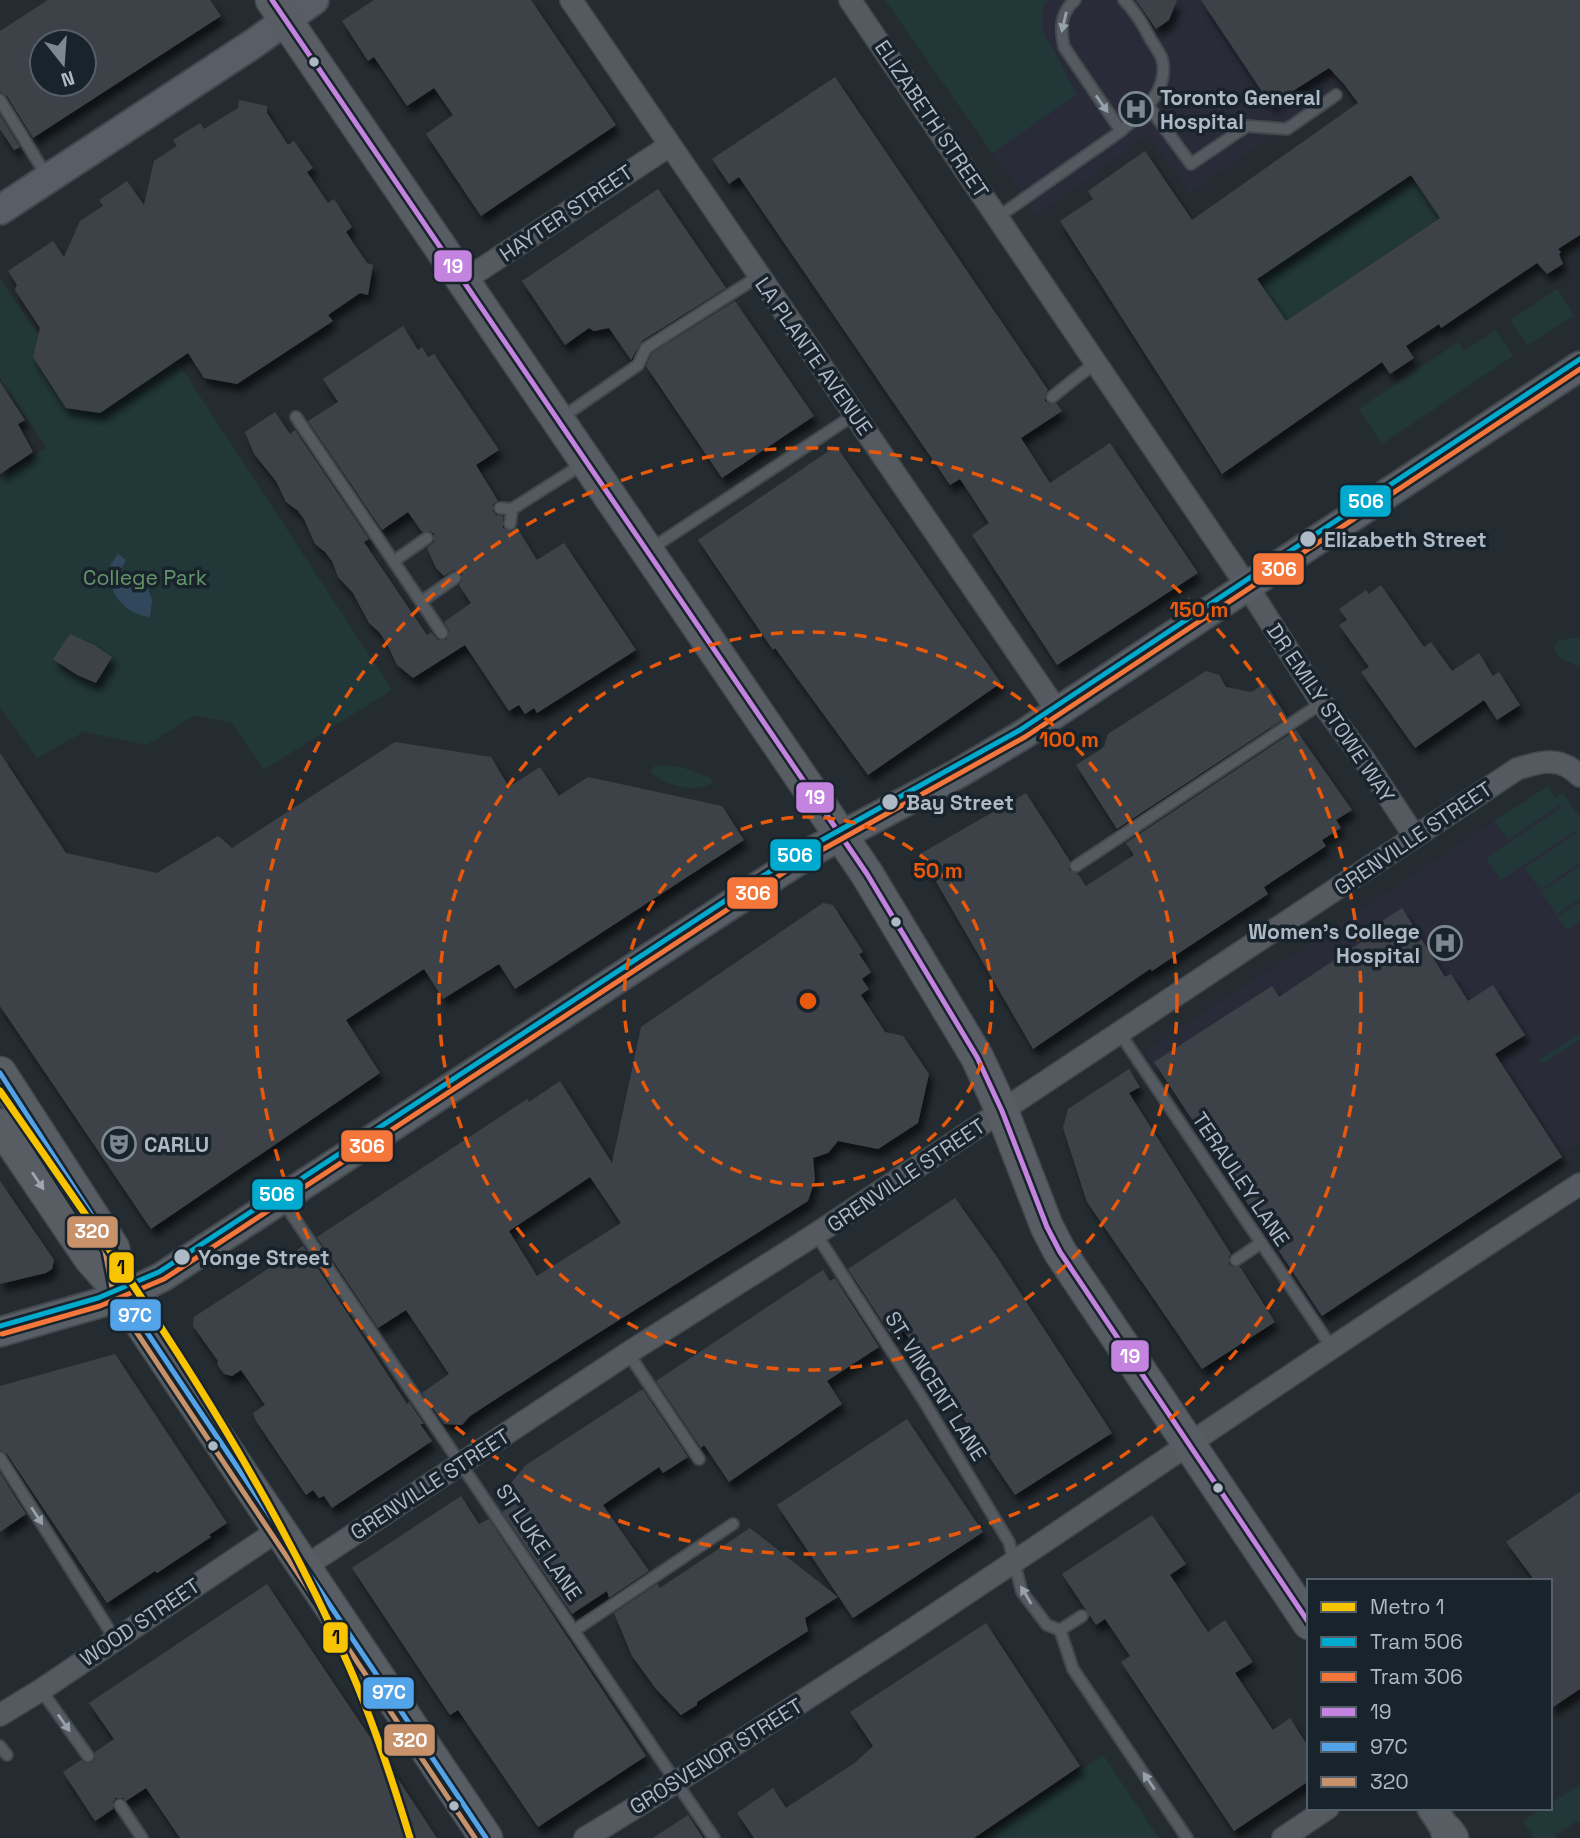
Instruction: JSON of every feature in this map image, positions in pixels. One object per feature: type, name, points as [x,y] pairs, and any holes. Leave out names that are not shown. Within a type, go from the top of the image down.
[{"type":"main road","points":[[0,210],[49,179],[279,10],[314,0]]},
{"type":"main road","points":[[279,10],[867,874],[977,1057],[1060,1252],[1307,1620]]},
{"type":"main road","points":[[0,1332],[124,1296],[162,1277],[798,860],[993,754],[1580,366]]},
{"type":"main road","points":[[0,1073],[113,1248],[124,1296]]},
{"type":"main road","points":[[0,1125],[90,1258],[124,1296],[486,1838]]},
{"type":"street","name":"LA PLANTE AVENUE","points":[[571,0],[1058,712]]},
{"type":"street","name":"ELIZABETH STREET","points":[[850,0],[1247,588]]},
{"type":"street","name":"HAYTER STREET","points":[[463,281],[669,146]]},
{"type":"street","name":"DR EMILY STOWE WAY","points":[[1247,588],[1322,703],[1365,761],[1415,837]]},
{"type":"street","name":"GRENVILLE STREET","points":[[306,1566],[628,1353],[816,1234],[1517,769],[1541,761],[1559,762],[1571,767],[1580,776]]},
{"type":"street","name":"GROSVENOR STREET","points":[[585,1838],[678,1783],[1014,1563],[1580,1184]]},
{"type":"street","name":"WOOD STREET","points":[[0,1715],[280,1529]]},
{"type":"street","points":[[1283,1838],[1325,1810]]},
{"type":"lane","points":[[1075,0],[1063,16],[1060,32],[1064,47],[1121,131]]},
{"type":"lane","points":[[998,217],[1121,131],[1149,107],[1161,85],[1162,59],[1133,9],[1124,0]]},
{"type":"lane","points":[[1149,107],[1191,164],[1247,126],[1287,129],[1336,95]]},
{"type":"lane","points":[[0,100],[49,179]]},
{"type":"lane","points":[[557,420],[638,365],[646,348],[759,276]]},
{"type":"lane","points":[[1052,397],[1096,362]]},
{"type":"lane","points":[[647,551],[855,415]]},
{"type":"lane","points":[[296,417],[442,633]]},
{"type":"lane","points":[[510,524],[506,509],[586,462]]},
{"type":"lane","points":[[394,561],[427,538]]},
{"type":"lane","points":[[422,601],[455,578]]},
{"type":"lane","points":[[1076,866],[1322,703]]},
{"type":"lane","name":"TERAULEY LANE","points":[[1119,1032],[1332,1348]]},
{"type":"lane","name":"ST LUKE LANE","points":[[282,1199],[714,1838]]},
{"type":"lane","name":"ST. VINCENT LANE","points":[[816,1234],[922,1398],[1009,1542],[1022,1592],[1046,1625],[1060,1630]]},
{"type":"lane","points":[[1236,1259],[1261,1243]]},
{"type":"lane","points":[[628,1353],[699,1459]]},
{"type":"lane","points":[[0,1458],[115,1639]]},
{"type":"lane","points":[[575,1630],[733,1524]]},
{"type":"lane","points":[[1082,1616],[1060,1630],[1073,1669],[1187,1838]]},
{"type":"lane","points":[[41,1690],[88,1756]]},
{"type":"lane","points":[[120,1805],[142,1838]]},
{"type":"shaded area","name":"Toronto General Hospital","points":[[888,0],[1468,0],[1190,193],[1148,135],[1036,216]]},
{"type":"shaded area","points":[[118,554],[126,560],[121,569],[124,575],[130,577],[143,574],[152,600],[150,617],[126,607],[112,588],[107,570]]},
{"type":"shaded area","name":"Women's College Hospital","points":[[1548,786],[1580,834],[1580,1142],[1317,1314],[1145,1052]]},
{"type":"green space","points":[[885,0],[1049,0],[1043,6],[1042,29],[1077,95],[992,153]]},
{"type":"green space","points":[[1425,165],[1415,181],[1433,208],[1452,209],[1286,321],[1255,280]]},
{"type":"green space","name":"College Park","points":[[0,279],[39,335],[33,357],[66,408],[100,413],[177,361],[392,690],[264,770],[232,723],[195,715],[147,745],[84,732],[37,758],[0,707],[0,479],[46,448],[0,378]]},
{"type":"green space","points":[[1557,289],[1574,315],[1527,346],[1510,320]]},
{"type":"green space","points":[[1496,330],[1513,356],[1382,444],[1359,409],[1458,342],[1464,351]]},
{"type":"green space","points":[[1580,637],[1580,668],[1558,656],[1554,647],[1558,641]]},
{"type":"green space","points":[[668,765],[711,778],[712,784],[688,788],[663,781],[650,771],[655,766]]},
{"type":"green space","points":[[1548,786],[1555,798],[1563,793],[1580,818],[1580,863],[1540,890],[1525,868],[1578,832],[1577,830],[1501,880],[1486,858],[1562,807],[1560,805],[1508,840],[1494,821]]},
{"type":"green space","points":[[1580,866],[1580,899],[1556,914],[1541,892]]},
{"type":"green space","points":[[1580,902],[1580,921],[1567,930],[1557,917]]},
{"type":"green space","points":[[1580,1033],[1580,1040],[1544,1063],[1537,1061]]},
{"type":"green space","points":[[1103,1755],[1159,1838],[980,1838]]},
{"type":"green space","points":[[1580,1784],[1580,1823],[1577,1821],[1556,1835],[1557,1838],[1534,1838],[1523,1821],[1540,1810],[1552,1810],[1552,1803]]},
{"type":"building","points":[[48,0],[210,0],[221,16],[98,96],[98,28],[28,28],[28,98],[95,98],[33,138],[7,96],[0,92],[0,31]]},
{"type":"building","points":[[374,0],[531,0],[616,125],[481,216],[426,134],[453,115],[434,88],[407,106],[374,57],[368,61],[342,21]]},
{"type":"building","points":[[1136,0],[1177,0],[1169,20],[1156,29]]},
{"type":"building","points":[[1201,0],[1580,0],[1580,235],[1558,249],[1563,264],[1547,274],[1537,263],[1441,328],[1439,324],[1406,346],[1414,358],[1390,374],[1382,362],[1222,474],[1060,221],[1093,199],[1088,191],[1145,151],[1192,220],[1358,103],[1329,68],[1271,105]],"holes":[[[1411,175],[1440,218],[1286,321],[1257,279]]]},
{"type":"building","points":[[835,77],[1048,390],[1045,401],[1056,403],[1062,411],[1021,438],[1050,483],[1110,443],[1198,573],[1057,665],[972,535],[989,523],[960,479],[950,485],[739,177],[729,184],[712,159]]},
{"type":"building","points":[[239,100],[267,106],[267,113],[288,145],[294,141],[313,168],[307,172],[328,203],[334,199],[352,227],[346,232],[367,263],[373,265],[368,295],[360,293],[328,315],[333,321],[237,384],[204,378],[188,353],[100,413],[66,408],[33,357],[40,328],[15,290],[17,285],[8,271],[53,241],[64,257],[80,221],[103,206],[99,200],[127,181],[144,205],[154,161],[177,146],[173,140],[200,123],[204,129],[238,108]]},
{"type":"building","points":[[0,115],[20,147],[14,150],[0,129]]},
{"type":"building","points":[[658,189],[726,288],[642,341],[631,360],[609,328],[594,331],[589,328],[565,345],[522,281]]},
{"type":"building","points":[[735,301],[814,416],[722,478],[646,366],[652,353]]},
{"type":"building","points":[[403,326],[418,350],[422,347],[428,357],[434,354],[499,450],[476,465],[498,501],[493,504],[493,511],[496,515],[503,516],[503,528],[510,532],[517,528],[537,560],[564,543],[636,650],[537,713],[534,708],[525,714],[519,705],[509,711],[465,645],[413,678],[397,665],[380,633],[369,623],[353,593],[338,577],[332,561],[315,544],[304,519],[286,502],[276,481],[254,454],[245,432],[275,412],[290,434],[295,430],[369,539],[364,542],[427,635],[431,632],[438,640],[446,640],[450,632],[444,622],[471,603],[459,585],[462,574],[454,570],[444,576],[436,568],[427,548],[434,542],[434,534],[430,531],[422,532],[408,512],[382,530],[308,421],[338,402],[323,379]]},
{"type":"building","points":[[0,382],[25,420],[18,424],[33,452],[0,474]]},
{"type":"building","points":[[836,446],[1001,683],[868,775],[775,648],[773,650],[698,540]]},
{"type":"building","points":[[1381,585],[1424,647],[1431,642],[1452,671],[1479,653],[1493,676],[1499,672],[1520,705],[1497,720],[1484,700],[1415,748],[1361,672],[1369,667],[1339,625],[1347,620],[1339,609],[1366,590],[1369,594]]},
{"type":"building","points":[[70,634],[112,657],[96,683],[77,675],[53,659]]},
{"type":"building","points":[[1206,671],[1219,675],[1226,687],[1251,692],[1265,683],[1287,717],[1117,829],[1076,765],[1104,747],[1108,734]]},
{"type":"building","points":[[1296,730],[1352,810],[1336,820],[1341,828],[1322,840],[1326,846],[1264,887],[1268,894],[1152,971],[1150,969],[1033,1049],[920,854],[1026,793],[1070,861],[1069,870],[1078,874],[1086,886],[1134,855],[1126,843]]},
{"type":"building","points":[[395,742],[491,757],[509,787],[540,767],[559,796],[588,777],[722,806],[744,840],[515,989],[499,964],[443,999],[424,969],[346,1020],[380,1073],[151,1229],[0,1006],[0,753],[66,853],[157,873],[218,836],[232,848]]},
{"type":"building","points":[[823,903],[833,905],[863,952],[859,954],[871,972],[862,979],[869,989],[861,995],[885,1032],[903,1036],[929,1074],[918,1123],[878,1149],[838,1141],[828,1153],[813,1158],[815,1180],[808,1201],[581,1344],[470,1416],[462,1425],[444,1424],[422,1393],[449,1374],[406,1310],[378,1328],[317,1237],[527,1099],[529,1102],[560,1081],[612,1163],[641,1027]],"holes":[[[590,1177],[621,1223],[537,1276],[509,1231]]]},
{"type":"building","name":"Women's College Hospital","points":[[1402,908],[1445,977],[1451,974],[1468,1001],[1493,985],[1525,1035],[1495,1054],[1562,1157],[1322,1316],[1154,1062],[1272,986],[1279,997],[1366,939],[1362,934]]},
{"type":"building","points":[[1129,1069],[1140,1087],[1129,1093],[1231,1254],[1229,1264],[1240,1267],[1275,1322],[1202,1369],[1087,1202],[1063,1128],[1068,1109]]},
{"type":"building","points":[[0,1181],[54,1260],[52,1269],[46,1273],[0,1284]]},
{"type":"building","points":[[955,1198],[997,1257],[1112,1433],[1015,1495],[904,1331],[893,1338],[848,1269]]},
{"type":"building","points":[[303,1246],[407,1404],[409,1402],[424,1424],[420,1424],[432,1441],[332,1508],[324,1496],[319,1498],[313,1490],[306,1495],[256,1421],[253,1413],[265,1405],[241,1370],[232,1376],[224,1374],[193,1326],[194,1317]]},
{"type":"building","points":[[823,1270],[830,1281],[835,1278],[879,1347],[827,1381],[842,1404],[729,1482],[704,1445],[701,1448],[656,1381]]},
{"type":"building","points":[[115,1354],[227,1523],[157,1573],[155,1571],[107,1603],[7,1454],[0,1450],[0,1386]]},
{"type":"building","points":[[641,1390],[688,1457],[663,1473],[659,1467],[603,1505],[649,1571],[609,1598],[607,1591],[572,1614],[502,1512],[508,1508],[507,1488],[526,1465]]},
{"type":"building","points":[[907,1419],[983,1532],[853,1618],[777,1505]]},
{"type":"building","points":[[0,1473],[26,1514],[0,1532]]},
{"type":"building","points":[[1580,1492],[1580,1689],[1552,1708],[1552,1579],[1534,1579],[1506,1542]]},
{"type":"building","points":[[461,1496],[479,1524],[489,1519],[646,1756],[538,1827],[458,1710],[450,1715],[352,1568]]},
{"type":"building","points":[[1152,1515],[1186,1564],[1170,1575],[1208,1632],[1225,1620],[1253,1662],[1235,1673],[1273,1730],[1290,1718],[1307,1745],[1307,1782],[1234,1831],[1121,1662],[1130,1656],[1105,1619],[1096,1625],[1062,1574]]},
{"type":"building","points":[[750,1528],[838,1597],[805,1618],[808,1631],[681,1715],[656,1689],[632,1656],[614,1613],[657,1584],[660,1588]]},
{"type":"building","points":[[267,1584],[437,1838],[180,1838],[146,1788],[126,1801],[116,1798],[113,1809],[95,1821],[63,1772],[81,1760],[92,1763],[95,1752],[114,1739],[89,1703]]},
{"type":"building","points":[[986,1623],[1080,1766],[974,1838],[754,1838],[737,1813],[773,1788],[786,1808],[856,1762],[873,1746],[850,1712]]},
{"type":"building","points":[[688,1815],[703,1838],[653,1838]]},
{"type":"metro line","name":"1","points":[[0,1091],[188,1369],[274,1514],[357,1685],[382,1750],[410,1838]]},
{"type":"tram line","name":"506","points":[[0,1326],[98,1298],[159,1272],[795,855],[1020,730],[1580,359]]},
{"type":"tram line","name":"306","points":[[2,1334],[100,1306],[164,1279],[800,862],[1025,737],[1580,369]]},
{"type":"transit line","name":"19","points":[[272,0],[867,874],[977,1057],[1002,1111],[1047,1227],[1060,1252],[1307,1620]]},
{"type":"transit line","name":"97C","points":[[0,1073],[113,1248],[121,1290],[126,1301],[486,1838]]},
{"type":"transit line","name":"320","points":[[0,1089],[105,1251],[113,1293],[119,1306],[475,1838]]},
{"type":"place","name":"Toronto General Hospital","points":[[1136,109]]},
{"type":"place","name":"Elizabeth Street","points":[[1308,539]]},
{"type":"place","name":"Bay Street","points":[[890,802]]},
{"type":"place","name":"Women's College Hospital","points":[[1445,943]]},
{"type":"place","name":"CARLU","points":[[119,1144]]},
{"type":"place","name":"Yonge Street","points":[[182,1257]]}]
